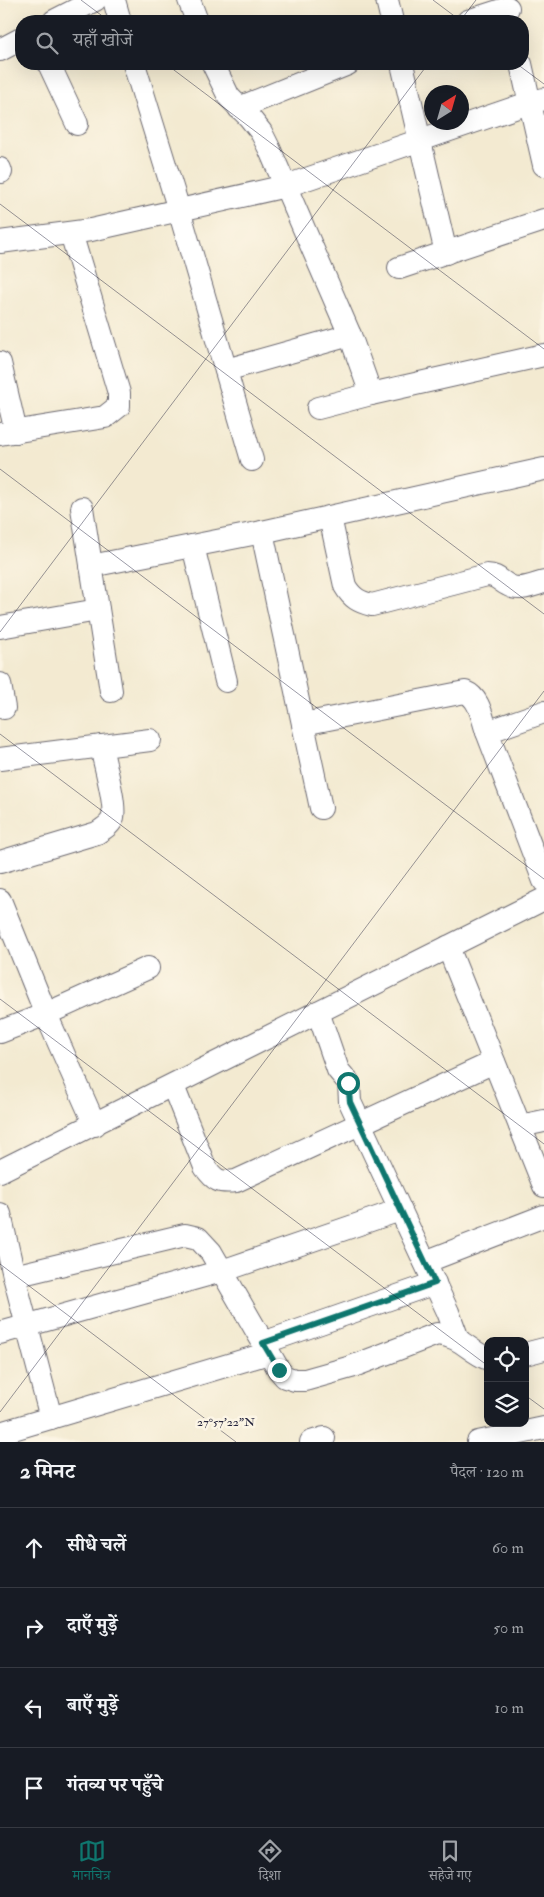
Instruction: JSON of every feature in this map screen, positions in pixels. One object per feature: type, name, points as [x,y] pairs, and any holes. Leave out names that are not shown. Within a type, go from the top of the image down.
[{"type":"street","points":[[114,0],[118,15]]},
{"type":"street","points":[[189,0],[195,15]]},
{"type":"street","points":[[387,0],[391,15]]},
{"type":"street","points":[[63,15],[80,3]]},
{"type":"street","points":[[490,15],[509,10]]},
{"type":"street","points":[[0,50],[15,42]]},
{"type":"street","points":[[52,70],[77,124]]},
{"type":"street","points":[[136,70],[252,460]]},
{"type":"street","points":[[216,70],[228,97],[261,132],[350,335],[371,394]]},
{"type":"street","points":[[238,108],[333,70]]},
{"type":"street","points":[[403,70],[446,252]]},
{"type":"street","points":[[524,70],[537,101],[544,164]]},
{"type":"street","points":[[0,242],[70,233],[286,186],[537,101]]},
{"type":"street","points":[[399,268],[544,220]]},
{"type":"street","points":[[0,363],[8,433],[105,418],[119,406],[119,393],[70,233]]},
{"type":"street","points":[[226,370],[350,335]]},
{"type":"street","points":[[318,408],[371,394],[544,355]]},
{"type":"street","points":[[92,566],[262,532],[544,469]]},
{"type":"street","points":[[82,508],[111,691]]},
{"type":"street","points":[[330,517],[345,586],[350,595],[360,602],[372,605],[486,575],[494,575],[508,585],[517,588],[544,582]]},
{"type":"street","points":[[262,532],[320,808]]},
{"type":"street","points":[[193,546],[226,681]]},
{"type":"street","points":[[0,627],[98,610]]},
{"type":"street","points":[[0,684],[4,708]]},
{"type":"street","points":[[303,724],[465,692],[472,694],[477,702],[544,881]]},
{"type":"street","points":[[487,732],[544,712]]},
{"type":"street","points":[[0,759],[150,740]]},
{"type":"street","points":[[0,862],[96,833],[108,826],[113,818],[112,805],[101,746]]},
{"type":"street","points":[[0,1172],[544,899]]},
{"type":"street","points":[[0,900],[46,1014],[95,1125]]},
{"type":"street","points":[[448,947],[544,1186]]},
{"type":"street","points":[[0,1032],[46,1014],[148,968]]},
{"type":"street","points":[[318,1012],[338,1070],[348,1083],[350,1102],[359,1124],[453,1322],[458,1339]]},
{"type":"street","points":[[173,1086],[205,1167],[213,1178],[223,1183],[236,1181],[494,1062]]},
{"type":"street","points":[[520,1126],[544,1121]]},
{"type":"street","points":[[0,1333],[222,1271],[400,1210]]},
{"type":"street","points":[[0,1214],[14,1276],[52,1418]]},
{"type":"street","points":[[425,1262],[544,1216]]},
{"type":"street","points":[[14,1276],[185,1235],[198,1238],[211,1252],[279,1370],[285,1377],[305,1380],[351,1367],[437,1334],[449,1335],[458,1339],[478,1355],[484,1357]]},
{"type":"street","points":[[0,1433],[52,1418],[266,1348],[435,1283]]},
{"type":"street","points":[[529,1353],[544,1349]]},
{"type":"street","points":[[478,1442],[544,1428]]},
{"type":"route","points":[[279,1370],[263,1343],[435,1283],[359,1124],[350,1102],[348,1083]]}]
